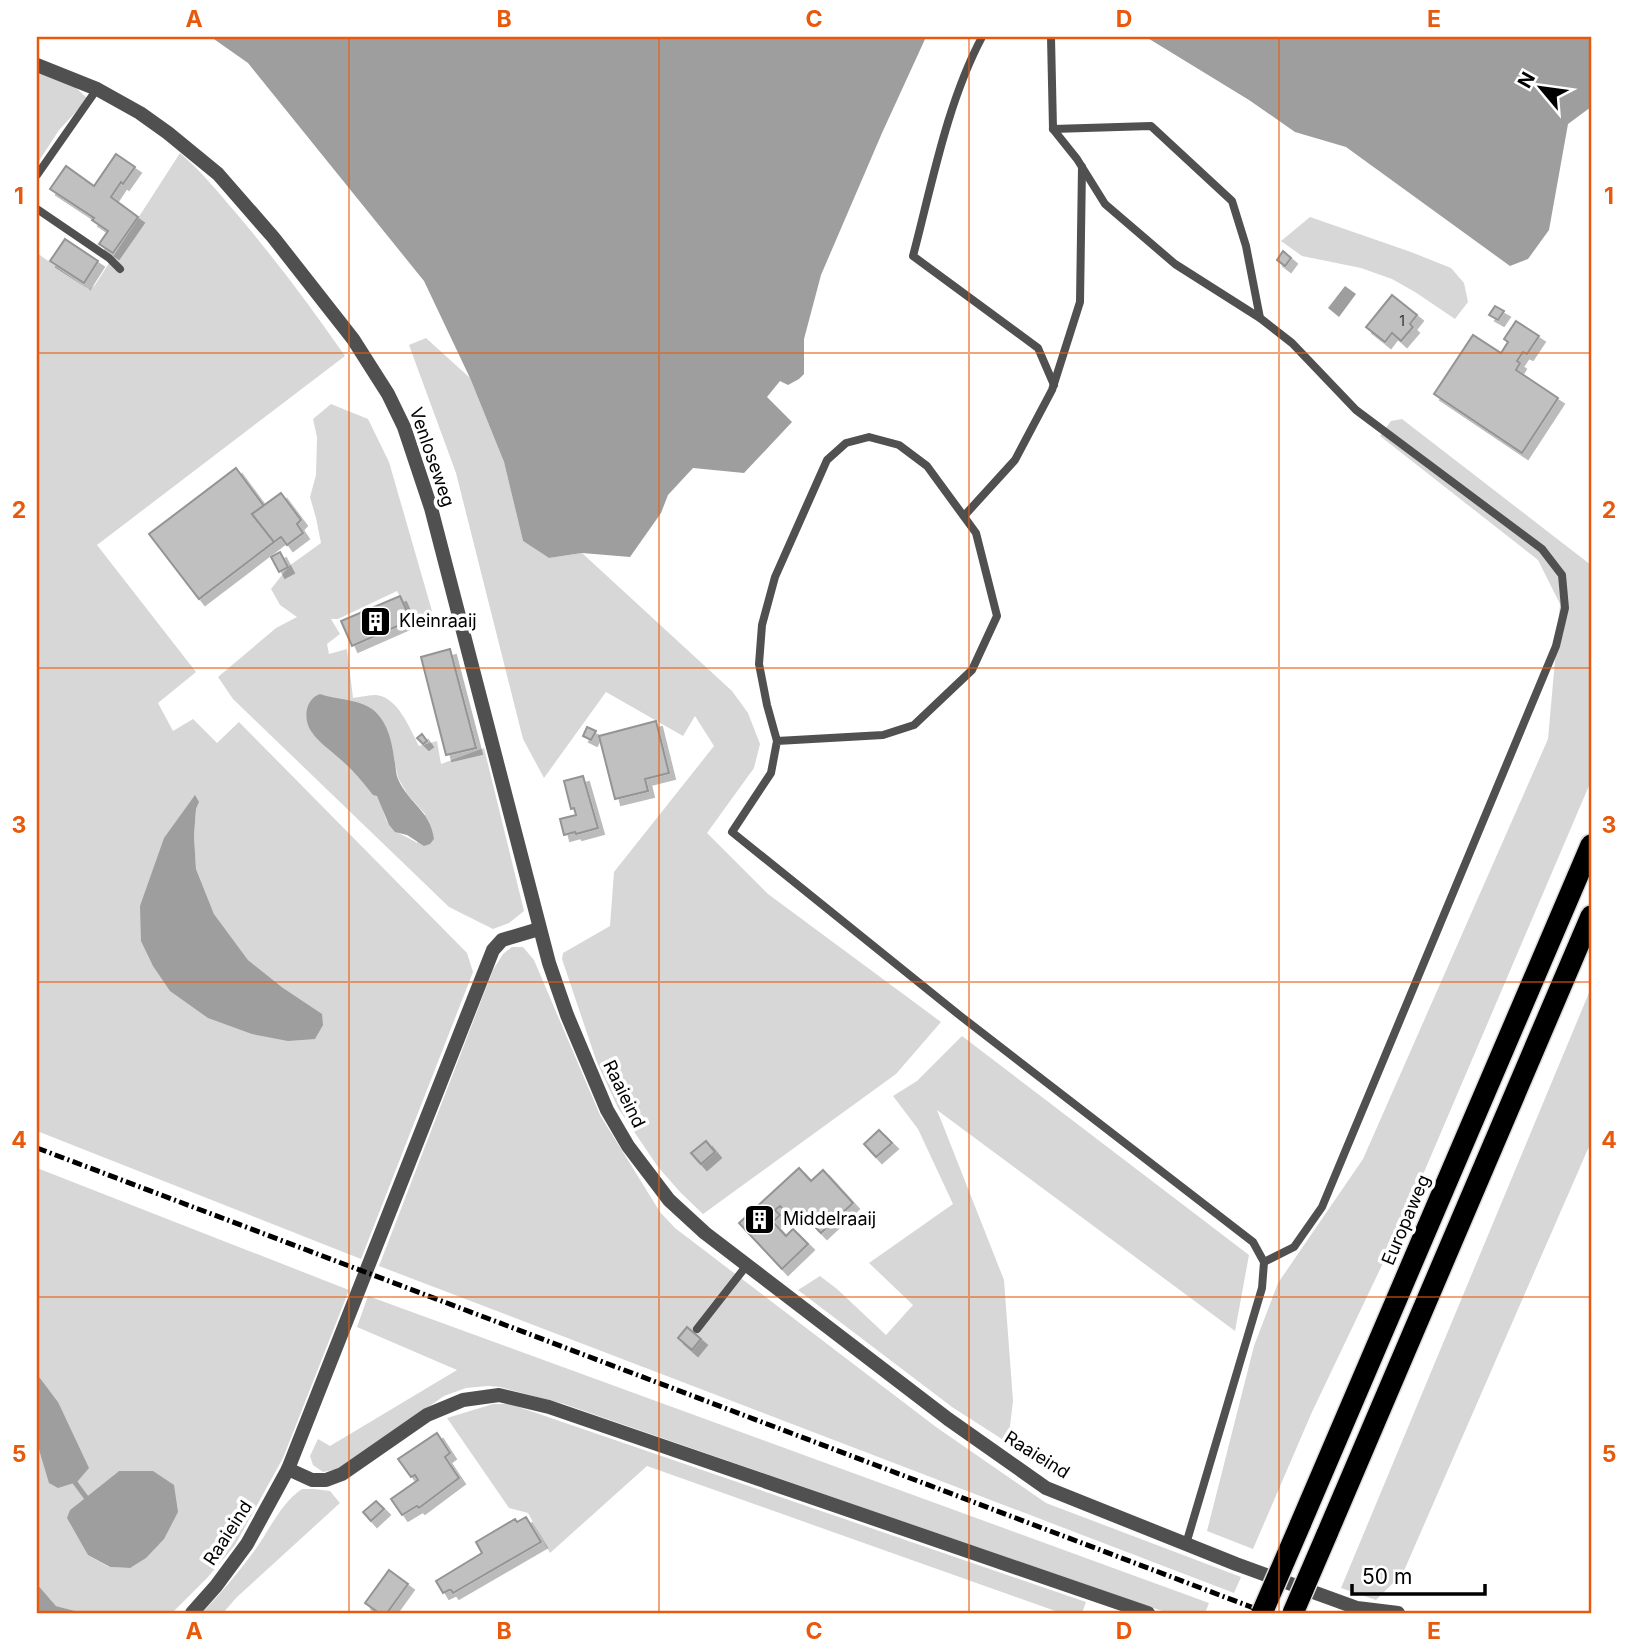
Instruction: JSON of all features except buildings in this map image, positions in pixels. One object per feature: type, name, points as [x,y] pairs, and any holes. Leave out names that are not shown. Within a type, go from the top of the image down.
[{"type":"highway","name":"Europaweg","points":[[1262,1613],[1591,845]]},
{"type":"highway","points":[[1308,1613],[1334,1536],[1591,916]]},
{"type":"highway","points":[[1293,1613],[1334,1536]]},
{"type":"street","name":"Venloseweg","points":[[37,65],[97,89],[140,113],[168,132],[218,174],[273,237],[353,339],[388,394],[404,427],[430,508],[540,929]]},
{"type":"street","name":"Raaieind","points":[[192,1613],[247,1544],[288,1469],[493,950],[502,940],[540,929],[567,1015],[607,1110],[628,1146],[669,1200],[705,1233],[948,1419],[1046,1488],[1236,1564],[1357,1608],[1398,1613]]},
{"type":"street","points":[[288,1469],[312,1480],[326,1480],[342,1474],[427,1415],[463,1401],[499,1395],[549,1407],[1148,1613]]},
{"type":"lane","points":[[982,37],[969,60],[951,112],[913,256],[1038,348],[1054,385]]},
{"type":"lane","points":[[1051,37],[1054,129],[1105,204],[1175,264],[1260,318],[1292,343],[1356,410],[1542,549],[1562,575],[1566,608],[1556,646],[1322,1207],[1294,1247],[1264,1262]]},
{"type":"lane","points":[[37,175],[97,89]]},
{"type":"lane","points":[[1054,129],[1151,126],[1232,201],[1247,246],[1260,318]]},
{"type":"lane","points":[[964,516],[1015,460],[1054,385],[1080,302],[1082,167]]},
{"type":"lane","points":[[37,209],[109,257],[120,269]]},
{"type":"lane","points":[[777,741],[883,735],[914,725],[972,670],[997,616],[976,533],[927,466],[899,444],[869,437],[846,443],[827,460],[775,577],[762,625],[760,664],[777,741],[771,773],[732,832],[963,1018],[1253,1242],[1264,1262],[1262,1288],[1186,1544]]},
{"type":"lane","points":[[697,1329],[747,1265]]},
{"type":"shaded area","points":[[211,37],[926,37],[821,275],[804,339],[804,374],[788,385],[780,381],[767,397],[792,422],[744,473],[693,468],[668,495],[661,513],[630,557],[582,553],[549,558],[523,541],[504,462],[470,378],[424,281],[248,63]]},
{"type":"shaded area","points":[[1146,37],[1591,37],[1591,107],[1568,124],[1549,230],[1528,259],[1510,266],[1346,147],[1295,132],[1249,100]]},
{"type":"shaded area","points":[[37,70],[75,87],[88,99],[59,130],[37,164]]},
{"type":"shaded area","points":[[180,153],[250,230],[345,356],[97,545],[196,672],[158,703],[173,731],[193,719],[217,743],[239,722],[467,953],[473,972],[361,1259],[37,1131],[37,253],[89,290],[95,285]],"holes":[[[199,802],[196,809],[196,869],[214,914],[248,960],[283,988],[140,906]]]},
{"type":"shaded area","points":[[1310,217],[1451,268],[1464,283],[1468,302],[1455,319],[1392,279],[1361,268],[1302,256],[1281,241]]},
{"type":"shaded area","points":[[1345,286],[1356,294],[1339,317],[1328,308]]},
{"type":"shaded area","points":[[426,338],[470,378],[504,462],[523,541],[549,558],[582,553],[732,691],[748,713],[760,744],[754,768],[707,833],[768,894],[941,1022],[896,1074],[703,1214],[658,1167],[618,1108],[596,1060],[562,959],[563,953],[610,926],[614,872],[714,746],[695,716],[683,736],[606,692],[544,778],[523,739],[456,473],[409,345]]},
{"type":"shaded area","points":[[331,404],[368,419],[389,462],[432,611],[412,621],[397,591],[338,619],[331,619],[340,634],[327,644],[329,654],[347,649],[353,698],[376,695],[391,701],[419,746],[437,741],[441,764],[484,748],[524,911],[509,923],[493,929],[449,907],[233,699],[218,677],[276,628],[297,617],[280,605],[271,589],[289,566],[321,543],[310,497],[316,475],[317,437],[313,419]],"holes":[[[320,694],[332,699],[393,753],[398,778],[408,795],[425,814],[417,843],[391,828],[376,795],[312,733]]]},
{"type":"shaded area","points":[[1402,419],[1591,565],[1591,781],[1404,1219],[1312,1412],[1253,1549],[1207,1531],[1254,1346],[1278,1283],[1363,1159],[1548,739],[1560,604],[1538,560],[1380,436],[1391,421]]},
{"type":"shaded area","points":[[320,694],[354,701],[378,714],[391,741],[398,779],[432,829],[434,839],[430,844],[424,846],[407,835],[395,832],[389,825],[377,796],[314,735],[308,726],[307,710],[311,700]]},
{"type":"shaded area","points":[[195,795],[199,802],[194,836],[196,869],[214,914],[248,960],[322,1014],[323,1025],[315,1039],[288,1041],[252,1034],[208,1018],[170,991],[153,966],[141,941],[140,906],[164,838]]},
{"type":"shaded area","points":[[512,947],[523,947],[534,960],[600,1115],[660,1212],[675,1228],[936,1427],[1046,1503],[1241,1577],[1234,1593],[379,1266],[493,970],[503,954]]},
{"type":"shaded area","points":[[1591,988],[1591,1142],[1403,1573],[1376,1600],[1341,1588]]},
{"type":"shaded area","points":[[962,1036],[1249,1255],[1235,1331],[937,1110],[1004,1280],[1013,1401],[1008,1443],[952,1407],[798,1290],[820,1276],[886,1335],[913,1305],[869,1263],[953,1204],[918,1129],[893,1096],[917,1081]]},
{"type":"shaded area","points":[[37,1168],[349,1290],[283,1458],[235,1545],[172,1613],[83,1613],[56,1606],[37,1584],[37,1443],[43,1461],[58,1402],[37,1374]],"holes":[[[119,1471],[130,1568],[109,1567],[88,1555],[70,1510]]]},
{"type":"shaded area","points":[[368,1296],[1209,1603],[1205,1613],[1168,1613],[564,1404],[500,1387],[466,1388],[444,1396],[339,1469],[323,1472],[313,1465],[310,1456],[318,1439],[330,1446],[457,1370],[357,1327]]},
{"type":"shaded area","points":[[37,1374],[58,1402],[89,1468],[77,1482],[58,1488],[49,1483],[37,1443]]},
{"type":"shaded area","points":[[493,1404],[510,1404],[1086,1602],[1082,1613],[1061,1613],[647,1466],[550,1553],[528,1513],[509,1508],[447,1418]]},
{"type":"shaded area","points":[[119,1471],[153,1471],[174,1485],[178,1512],[164,1539],[146,1558],[130,1568],[110,1567],[88,1555],[67,1518],[70,1510]]},
{"type":"shaded area","points":[[302,1489],[330,1491],[340,1503],[223,1613],[202,1613],[249,1558],[282,1509]]},
{"type":"shaded area","points":[[37,1584],[56,1606],[83,1613],[40,1613],[37,1610]]},
{"type":"waterway","points":[[71,1477],[88,1500]]},
{"type":"railway","points":[[37,1148],[1267,1613]]},
{"type":"place","name":"Kleinraaij","points":[[376,621]]},
{"type":"place","name":"Middelraaij","points":[[760,1219]]}]
